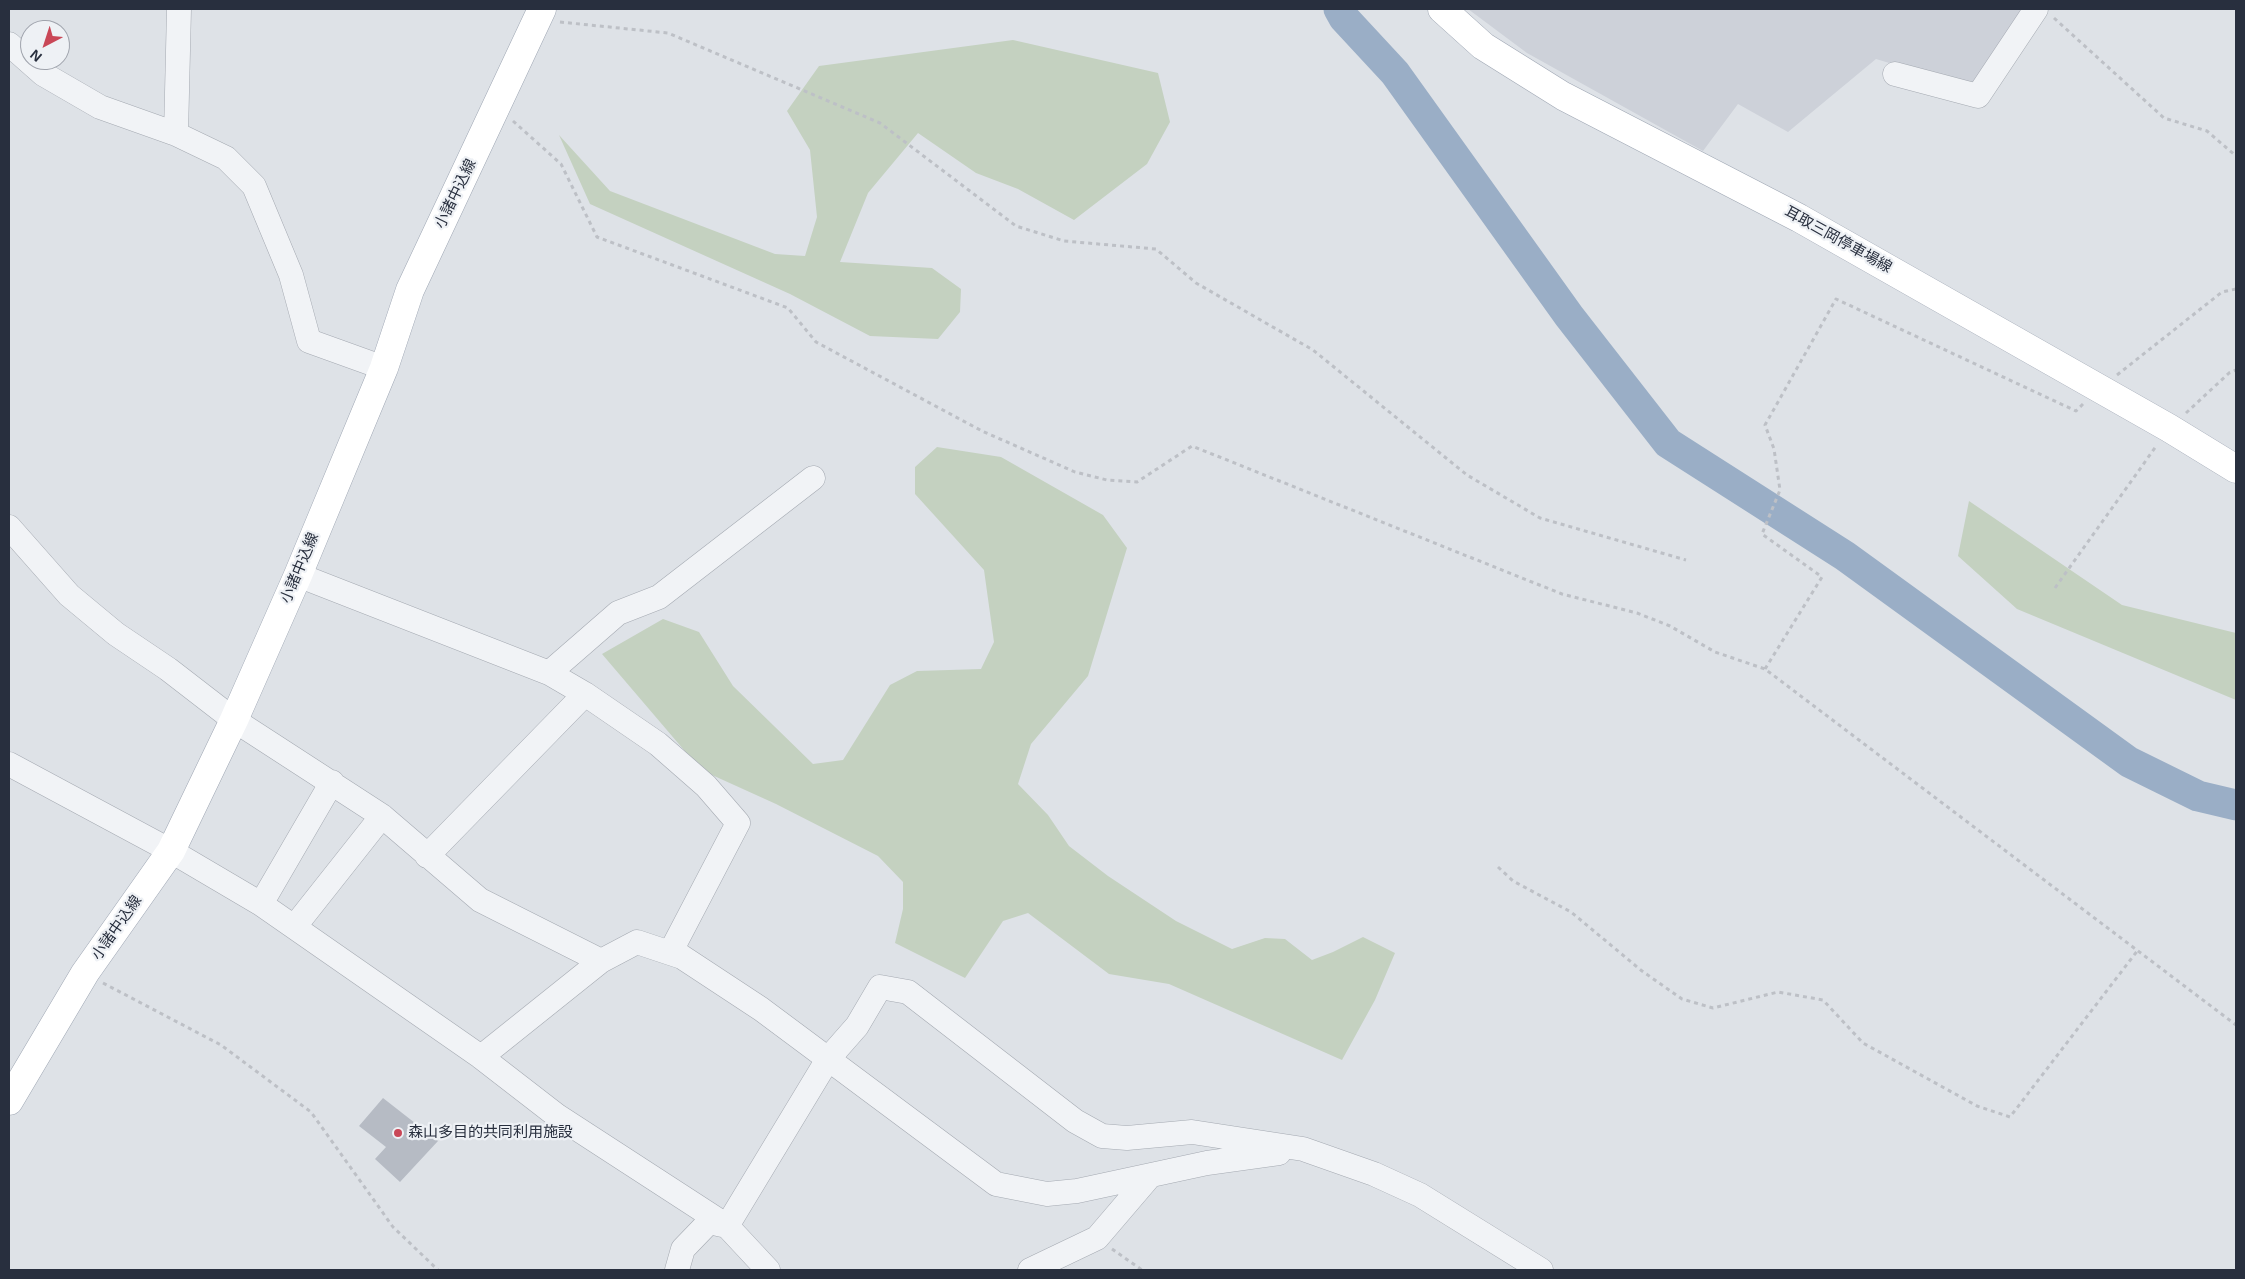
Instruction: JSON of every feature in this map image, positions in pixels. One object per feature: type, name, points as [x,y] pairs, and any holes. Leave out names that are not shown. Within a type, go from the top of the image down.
[{"type":"main road","name":"耳取三岡停車場線","points":[[1442,9],[1483,46],[1563,96],[1799,218],[2100,388],[2236,469]]},
{"type":"main road","name":"小諸中込線","points":[[9,1101],[85,973],[171,850],[234,720],[298,575],[384,368],[410,290],[539,14]]},
{"type":"street","points":[[176,134],[179,9]]},
{"type":"street","points":[[1895,74],[1978,96],[2043,12]]},
{"type":"street","points":[[9,44],[43,74],[100,107],[176,134],[226,158],[254,186],[291,275],[309,341],[384,368]]},
{"type":"street","points":[[549,673],[618,613],[659,597],[813,478]]},
{"type":"street","points":[[9,527],[69,595],[116,634],[168,669],[234,720],[382,816],[480,900],[601,961]]},
{"type":"street","points":[[298,575],[549,673],[585,694],[658,744],[706,786],[738,823],[670,954]]},
{"type":"street","points":[[427,856],[585,694]]},
{"type":"street","points":[[9,764],[171,850],[295,926],[481,1057],[556,1115],[726,1226],[768,1270]]},
{"type":"street","points":[[261,904],[332,782]]},
{"type":"street","points":[[295,926],[382,816]]},
{"type":"street","points":[[481,1057],[601,961],[637,942],[682,957],[753,1004],[996,1184],[1046,1194],[1077,1191],[1207,1163],[1303,1149]]},
{"type":"street","points":[[726,1226],[828,1059],[858,1026],[880,986],[908,992],[1075,1121],[1102,1136],[1127,1138],[1192,1132],[1303,1149],[1374,1174],[1420,1195],[1541,1270]]},
{"type":"street","points":[[1030,1270],[1097,1238],[1150,1176]]},
{"type":"street","points":[[677,1270],[683,1249],[709,1222],[726,1226]]},
{"type":"path","points":[[2043,12],[2164,118],[2206,132],[2236,156]]},
{"type":"path","points":[[539,14],[668,33],[880,123],[1016,226],[1064,241],[1156,249],[1196,283],[1313,350],[1467,475],[1540,518],[1686,560]]},
{"type":"path","points":[[497,107],[561,164],[597,237],[788,308],[816,342],[982,432],[1076,472],[1107,480],[1137,482],[1192,446],[1562,594],[1637,613],[1670,626],[1715,652],[1765,670],[2236,1025]]},
{"type":"path","points":[[1765,670],[1822,577],[1762,534],[1780,490],[1774,449],[1765,426],[1836,300],[2076,411],[2100,388],[2222,292],[2236,288]]},
{"type":"path","points":[[2055,588],[2169,428],[2229,373],[2236,370]]},
{"type":"path","points":[[1498,867],[1513,880],[1571,912],[1642,971],[1682,999],[1713,1008],[1778,992],[1823,1000],[1863,1043],[1977,1106],[2010,1117],[2138,950]]},
{"type":"path","points":[[85,973],[221,1045],[311,1112],[393,1227],[438,1270]]},
{"type":"path","points":[[1097,1238],[1142,1270]]},
{"type":"shaded area","points":[[1468,9],[2029,9],[1976,89],[1876,59],[1788,132],[1738,104],[1703,151],[1527,53]]},
{"type":"green space","points":[[1013,40],[1158,73],[1170,122],[1147,164],[1074,220],[1018,189],[976,173],[918,133],[868,193],[840,262],[932,268],[961,289],[960,312],[938,339],[870,336],[790,294],[590,204],[559,135],[610,191],[775,254],[805,256],[817,217],[810,150],[787,111],[819,66]]},
{"type":"green space","points":[[937,447],[1001,457],[1103,515],[1127,548],[1088,676],[1031,744],[1018,784],[1048,815],[1069,846],[1108,876],[1176,921],[1232,949],[1265,938],[1285,939],[1312,960],[1363,937],[1395,953],[1375,1000],[1342,1060],[1169,984],[1109,974],[1028,913],[1003,921],[965,978],[895,943],[903,909],[903,882],[878,856],[776,804],[701,770],[602,654],[663,619],[699,632],[733,686],[813,764],[843,760],[890,685],[917,671],[981,669],[994,642],[984,570],[915,494],[915,467]]},
{"type":"green space","points":[[1969,501],[2122,605],[2236,633],[2236,700],[2017,609],[1958,556]]},
{"type":"building","name":"森山多目的共同利用施設","points":[[383,1098],[438,1141],[400,1182],[375,1159],[386,1147],[359,1126]]},
{"type":"waterway","points":[[1339,9],[1344,18],[1395,73],[1569,316],[1668,443],[1845,556],[2129,762],[2198,796],[2236,805]]},
{"type":"place","name":"森山多目的共同利用施設","points":[[398,1133]]}]
